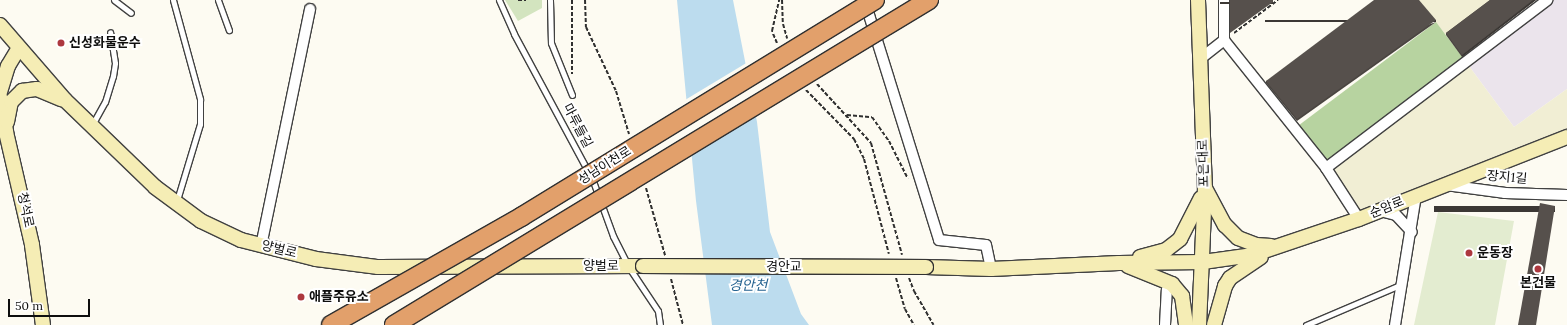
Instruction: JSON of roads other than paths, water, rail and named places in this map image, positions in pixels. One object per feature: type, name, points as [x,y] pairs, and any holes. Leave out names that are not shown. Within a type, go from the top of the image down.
[{"type":"highway","name":"성남이천로","points":[[331,325],[521,217],[875,0]]},
{"type":"highway","name":"성남이천로","points":[[394,325],[929,0]]},
{"type":"street","points":[[864,0],[939,240],[986,245],[991,269]]},
{"type":"street","name":"포은대로","points":[[1198,0],[1205,188],[1203,262],[1199,325]]},
{"type":"street","points":[[1224,0],[1224,40],[1326,168],[1359,219]]},
{"type":"street","points":[[1326,168],[1547,0]]},
{"type":"street","points":[[261,246],[310,9]]},
{"type":"street","name":"양벌로","points":[[0,25],[65,100],[91,126],[176,203],[221,231],[261,246],[316,259],[378,267],[643,266]]},
{"type":"street","points":[[1200,59],[1224,40]]},
{"type":"street","points":[[0,92],[8,66],[19,48]]},
{"type":"street","points":[[6,132],[11,102],[22,91],[37,89],[65,100]]},
{"type":"street","name":"청석로","points":[[0,97],[6,132],[26,212],[42,325]]},
{"type":"street","points":[[0,117],[6,132]]},
{"type":"street","name":"순암로","points":[[1119,263],[1203,262],[1234,258],[1282,246],[1359,219],[1567,137]]},
{"type":"street","name":"장지1길","points":[[1444,185],[1505,193],[1567,195]]},
{"type":"street","points":[[1205,188],[1225,225],[1238,238],[1256,246],[1282,246]]},
{"type":"street","points":[[1119,263],[1166,250],[1173,245],[1187,228],[1205,188]]},
{"type":"street","points":[[1395,325],[1412,232],[1416,196]]},
{"type":"street","points":[[1380,210],[1396,215],[1412,232]]},
{"type":"street","points":[[1214,325],[1225,286],[1230,278],[1249,264],[1282,246]]},
{"type":"street","points":[[1119,263],[1172,284],[1182,296],[1186,325]]},
{"type":"street","name":"경안교","points":[[643,266],[926,267],[991,269],[1119,263]]},
{"type":"street","points":[[1165,325],[1167,290],[1172,284]]},
{"type":"lane","points":[[114,0],[131,13]]},
{"type":"lane","points":[[173,0],[200,106],[200,124],[176,203]]},
{"type":"lane","points":[[218,0],[229,30]]},
{"type":"lane","name":"마루들길","points":[[500,0],[514,34],[575,144],[593,181],[613,236],[628,266],[658,311],[660,325]]},
{"type":"lane","points":[[550,0],[551,43],[572,95]]},
{"type":"lane","points":[[91,126],[105,102],[113,76],[115,63],[110,32]]},
{"type":"lane","points":[[1306,325],[1403,284]]},
{"type":"water","name":"경안천","points":[[677,0],[733,0],[757,122],[770,232],[801,314],[809,325],[712,325],[696,201]]},
{"type":"place","name":"신성화물운수","points":[[61,43]]},
{"type":"place","name":"운동장","points":[[1469,253]]},
{"type":"place","name":"본건물","points":[[1538,269]]},
{"type":"place","name":"애플주유소","points":[[301,297]]}]
